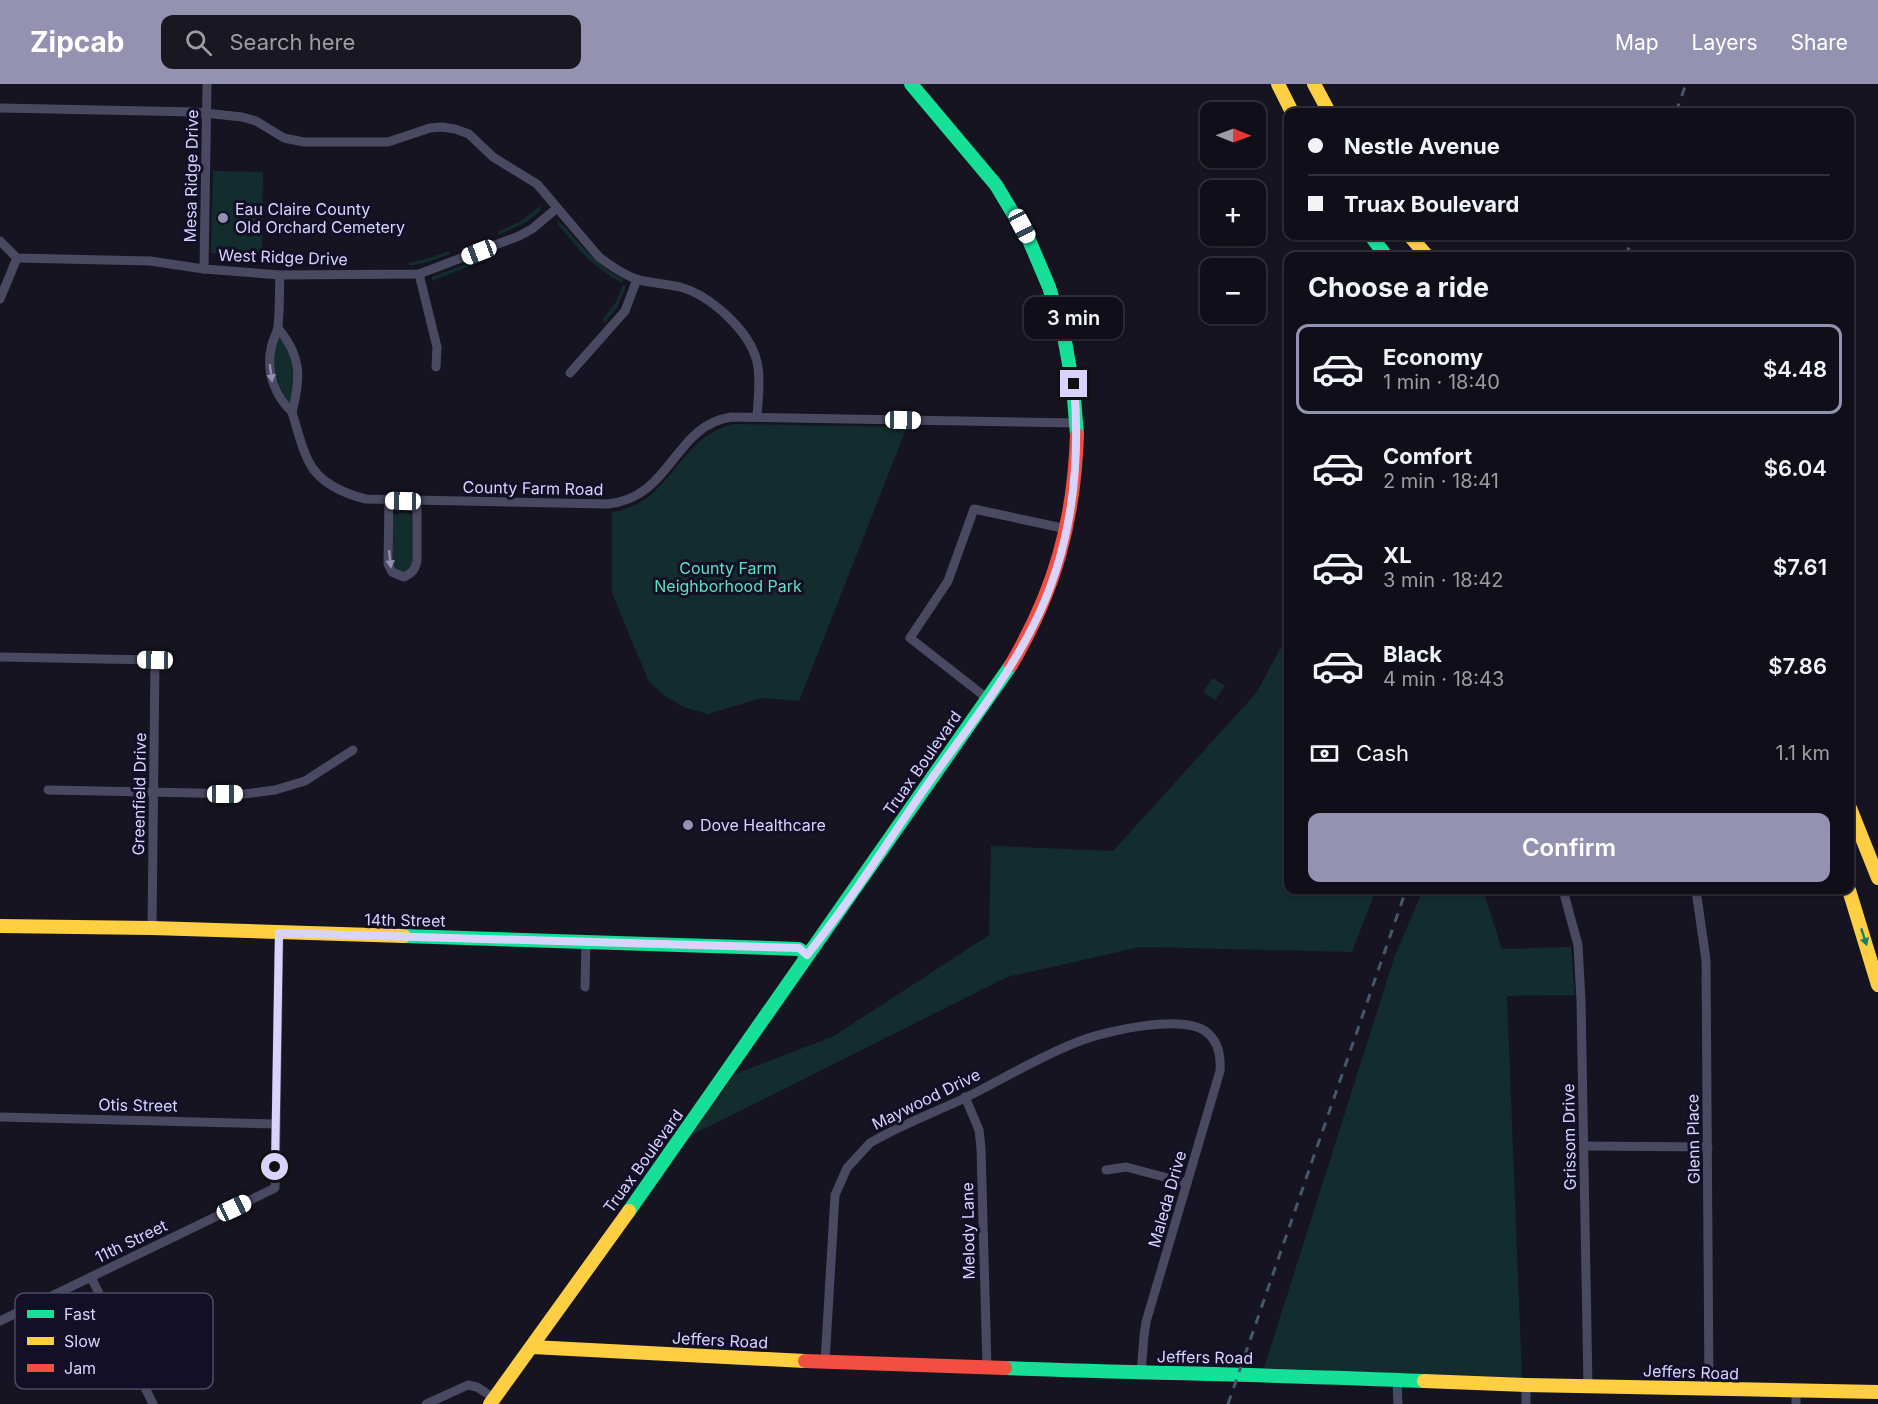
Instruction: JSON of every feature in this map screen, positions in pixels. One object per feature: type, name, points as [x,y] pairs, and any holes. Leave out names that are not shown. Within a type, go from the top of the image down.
[{"type":"main road","name":"Truax Boulevard","points":[[492,1401],[665,1161],[987,699],[1034,624],[1050,587],[1067,529],[1075,479],[1077,423],[1074,384],[1058,307],[1047,276],[1002,194],[911,84]]},
{"type":"main road","points":[[1278,84],[1290,108]]},
{"type":"main road","points":[[1314,84],[1327,108]]},
{"type":"main road","points":[[1413,240],[1424,252]]},
{"type":"main road","points":[[1854,818],[1878,878]]},
{"type":"main road","points":[[1850,894],[1878,985]]},
{"type":"main road","name":"14th Street","points":[[0,926],[152,928],[799,948],[807,955]]},
{"type":"main road","name":"Jeffers Road","points":[[532,1347],[825,1362],[1709,1389],[1796,1398],[1878,1392]]},
{"type":"street","name":"Mesa Ridge Drive","points":[[204,269],[207,84]]},
{"type":"street","points":[[0,108],[207,114],[256,121],[284,138],[304,142],[388,142],[430,128],[442,127],[469,134],[493,157],[537,184],[599,257],[637,279],[692,291],[706,299],[728,318],[754,351],[759,373],[758,417]]},
{"type":"street","name":"West Ridge Drive","points":[[17,258],[150,261],[204,269],[280,274],[419,274],[519,236],[532,229],[557,208]]},
{"type":"street","points":[[0,241],[17,258],[0,298]]},
{"type":"street","name":"County Farm Road","points":[[280,274],[278,328],[271,348],[272,382],[292,412],[309,463],[328,483],[349,495],[366,499],[607,504],[625,502],[651,486],[689,441],[706,426],[720,419],[758,417],[1077,423]]},
{"type":"street","points":[[419,274],[437,347],[436,367]]},
{"type":"street","points":[[570,373],[625,311],[637,279]]},
{"type":"street","name":"County Farm Road","points":[[278,328],[289,341],[297,358],[299,375],[292,412]]},
{"type":"street","points":[[389,500],[388,564],[392,572],[404,577],[411,574],[417,561],[417,501]]},
{"type":"street","points":[[987,699],[910,638],[948,581],[974,509],[1067,529]]},
{"type":"street","name":"Greenfield Drive","points":[[0,657],[155,660],[152,928]]},
{"type":"street","points":[[48,790],[244,794],[275,790],[305,781],[353,750]]},
{"type":"street","name":"Grissom Drive","points":[[1564,894],[1578,945],[1581,1001],[1588,1386]]},
{"type":"street","name":"Glenn Place","points":[[1697,894],[1706,960],[1709,1389]]},
{"type":"street","points":[[276,1124],[279,933]]},
{"type":"street","points":[[585,987],[586,941]]},
{"type":"street","name":"Maywood Drive","points":[[825,1362],[833,1211],[840,1182],[847,1168],[870,1143],[1060,1049],[1104,1034],[1145,1026],[1173,1024],[1198,1027],[1211,1036]]},
{"type":"street","name":"Maleda Drive","points":[[1141,1373],[1146,1322],[1220,1071],[1220,1052],[1211,1036]]},
{"type":"street","name":"Melody Lane","points":[[965,1098],[979,1130],[981,1148],[987,1367]]},
{"type":"street","name":"Otis Street","points":[[0,1117],[276,1124]]},
{"type":"street","name":"11th Street","points":[[58,1293],[275,1188],[276,1124]]},
{"type":"street","points":[[1584,1146],[1708,1147]]},
{"type":"street","points":[[1106,1170],[1126,1167],[1187,1183]]},
{"type":"street","points":[[91,1277],[99,1293]]},
{"type":"street","name":"11th Street","points":[[0,1321],[15,1314]]},
{"type":"street","points":[[1397,1380],[1398,1404]]},
{"type":"street","points":[[426,1404],[468,1385],[477,1387],[492,1401]]},
{"type":"street","points":[[1526,1385],[1526,1404]]},
{"type":"street","points":[[146,1389],[153,1404]]},
{"type":"green space","points":[[213,171],[263,172],[262,254],[211,253]]},
{"type":"green space","points":[[540,206],[541,210],[528,221],[499,235],[497,232],[521,221]]},
{"type":"green space","points":[[559,221],[596,260],[623,279],[622,283],[587,257],[557,223]]},
{"type":"green space","points":[[449,251],[450,254],[428,262],[410,266],[408,263],[427,259]]},
{"type":"green space","points":[[493,253],[495,256],[432,281],[432,277]]},
{"type":"green space","points":[[623,285],[626,287],[617,308],[605,322],[602,320],[616,302]]},
{"type":"green space","points":[[280,337],[290,351],[294,367],[290,401],[280,386],[275,370],[274,353]]},
{"type":"green space","name":"County Farm Neighborhood Park","points":[[735,424],[907,427],[799,701],[761,698],[708,714],[683,707],[649,682],[612,593],[612,512],[632,506],[649,496],[700,441],[716,430]]},
{"type":"green space","points":[[399,513],[412,515],[412,563],[404,572],[395,569],[393,564],[393,515]]},
{"type":"green space","points":[[1284,641],[1284,894],[1374,894],[1352,952],[1140,947],[1007,977],[692,1135],[735,1074],[834,1036],[989,935],[991,846],[1113,851],[1257,692]]},
{"type":"green space","points":[[1213,678],[1225,686],[1215,700],[1203,692]]},
{"type":"green space","points":[[1421,894],[1484,894],[1502,949],[1571,947],[1575,995],[1507,996],[1522,1378],[1264,1368],[1395,955]]},
{"type":"railway","points":[[1677,108],[1686,84]]},
{"type":"railway","points":[[1627,252],[1632,240]]},
{"type":"railway","points":[[1228,1404],[1405,894]]},
{"type":"traffic: fast","points":[[911,84],[996,185],[1029,240],[1049,287],[1064,336],[1073,386],[1077,435]]},
{"type":"traffic: fast","points":[[1374,240],[1383,252]]},
{"type":"traffic: fast","points":[[629,1211],[1011,665]]},
{"type":"traffic: fast","points":[[404,936],[799,949],[807,955]]},
{"type":"traffic: fast","points":[[1005,1368],[1424,1381]]},
{"type":"traffic: slow","points":[[1278,84],[1290,108]]},
{"type":"traffic: slow","points":[[1314,84],[1327,108]]},
{"type":"traffic: slow","points":[[1413,240],[1424,252]]},
{"type":"traffic: slow","points":[[1854,818],[1878,878]]},
{"type":"traffic: slow","points":[[1850,894],[1878,985]]},
{"type":"traffic: slow","points":[[0,926],[404,936]]},
{"type":"traffic: slow","points":[[490,1404],[629,1211]]},
{"type":"traffic: slow","points":[[532,1347],[805,1361]]},
{"type":"traffic: slow","points":[[1424,1381],[1878,1392]]},
{"type":"traffic: jam","points":[[1011,665],[1039,610],[1059,554],[1072,497],[1077,435]]},
{"type":"traffic: jam","points":[[805,1361],[1005,1368]]},
{"type":"place","name":"Eau Claire County Old Orchard Cemetery","points":[[223,218]]},
{"type":"place","name":"Dove Healthcare","points":[[688,825]]},
{"type":"route","points":[[275,1167],[279,933],[799,948],[807,955],[1005,675],[1034,624],[1060,557],[1072,505],[1077,458],[1074,384]]}]
